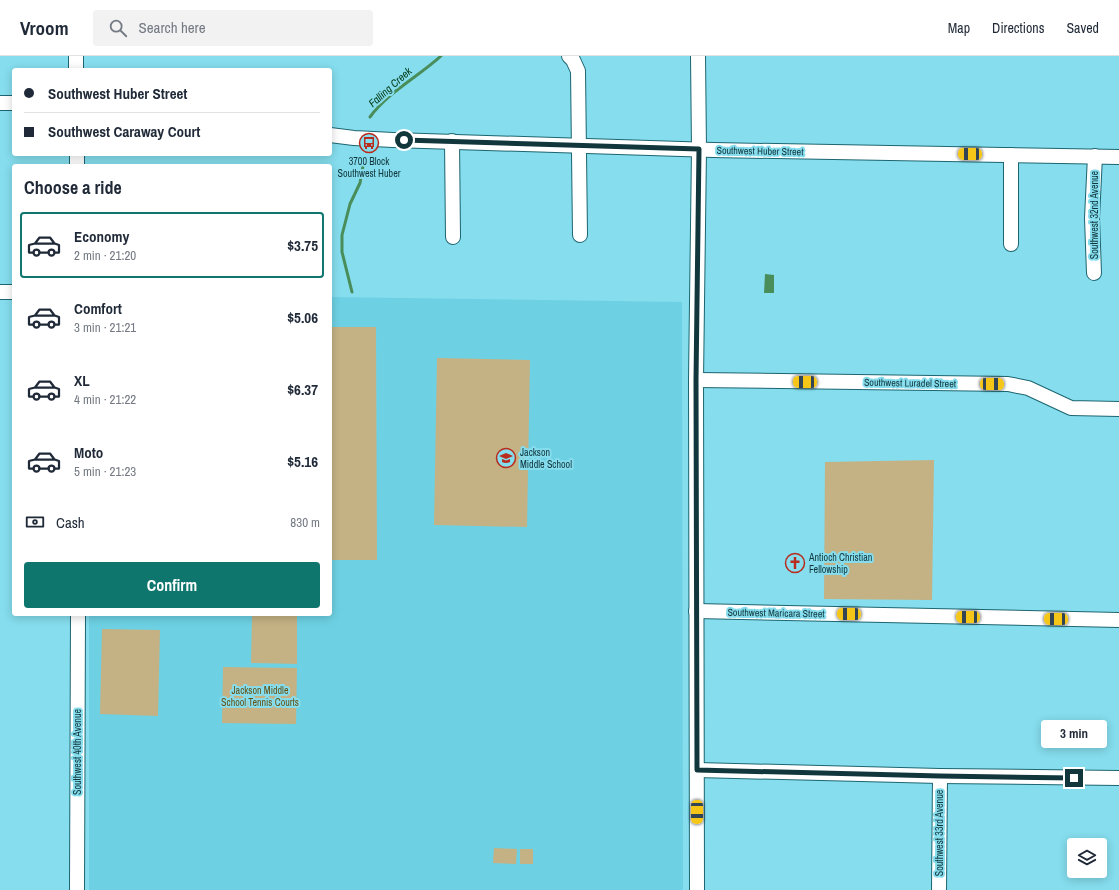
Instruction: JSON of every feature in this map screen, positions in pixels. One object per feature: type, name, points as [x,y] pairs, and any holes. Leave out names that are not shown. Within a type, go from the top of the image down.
[{"type":"street","points":[[76,56],[76,68]]},
{"type":"street","points":[[569,56],[574,60],[578,71],[580,235]]},
{"type":"street","points":[[697,890],[696,380],[699,149],[698,56]]},
{"type":"street","points":[[0,103],[12,103]]},
{"type":"street","name":"Southwest Huber Street","points":[[332,135],[354,138],[579,146],[1119,157]]},
{"type":"street","points":[[452,141],[454,237]]},
{"type":"street","points":[[1011,155],[1011,244]]},
{"type":"street","name":"Southwest 32nd Avenue","points":[[1094,273],[1092,218],[1095,156]]},
{"type":"street","points":[[0,292],[12,292]]},
{"type":"street","name":"Southwest Luradel Street","points":[[696,380],[1008,384],[1028,388],[1071,408],[1119,409]]},
{"type":"street","name":"Southwest Maricara Street","points":[[696,611],[1119,620]]},
{"type":"street","name":"Southwest 40th Avenue","points":[[77,890],[78,616]]},
{"type":"street","points":[[697,770],[940,776],[1119,778]]},
{"type":"street","name":"Southwest 33rd Avenue","points":[[939,890],[940,776]]},
{"type":"shaded area","points":[[765,274],[774,275],[774,293],[764,293]]},
{"type":"shaded area","name":"Jackson Middle School","points":[[332,297],[682,302],[683,890],[89,890],[89,616],[332,616]]},
{"type":"green space","points":[[332,327],[376,327],[377,560],[332,560]]},
{"type":"green space","points":[[437,358],[530,360],[527,527],[434,525]]},
{"type":"green space","points":[[934,460],[932,600],[824,599],[825,462]]},
{"type":"green space","points":[[252,616],[297,616],[297,664],[251,663]]},
{"type":"green space","points":[[102,629],[160,630],[158,716],[100,714]]},
{"type":"green space","name":"Jackson Middle School Tennis Courts","points":[[223,667],[297,668],[296,724],[222,723]]},
{"type":"green space","points":[[494,848],[517,849],[516,864],[493,863]]},
{"type":"green space","points":[[520,849],[533,849],[533,864],[520,864]]},
{"type":"waterway","name":"Falling Creek","points":[[370,117],[394,92],[441,56]]},
{"type":"waterway","name":"Falling Creek","points":[[352,292],[342,252],[342,235],[350,204],[360,183],[364,160]]},
{"type":"place","name":"3700 Block Southwest Huber","points":[[369,143]]},
{"type":"place","name":"Jackson Middle School","points":[[506,458]]},
{"type":"place","name":"Antioch Christian Fellowship","points":[[795,563]]},
{"type":"route","points":[[404,140],[699,149],[696,380],[697,770],[1074,778]]}]
